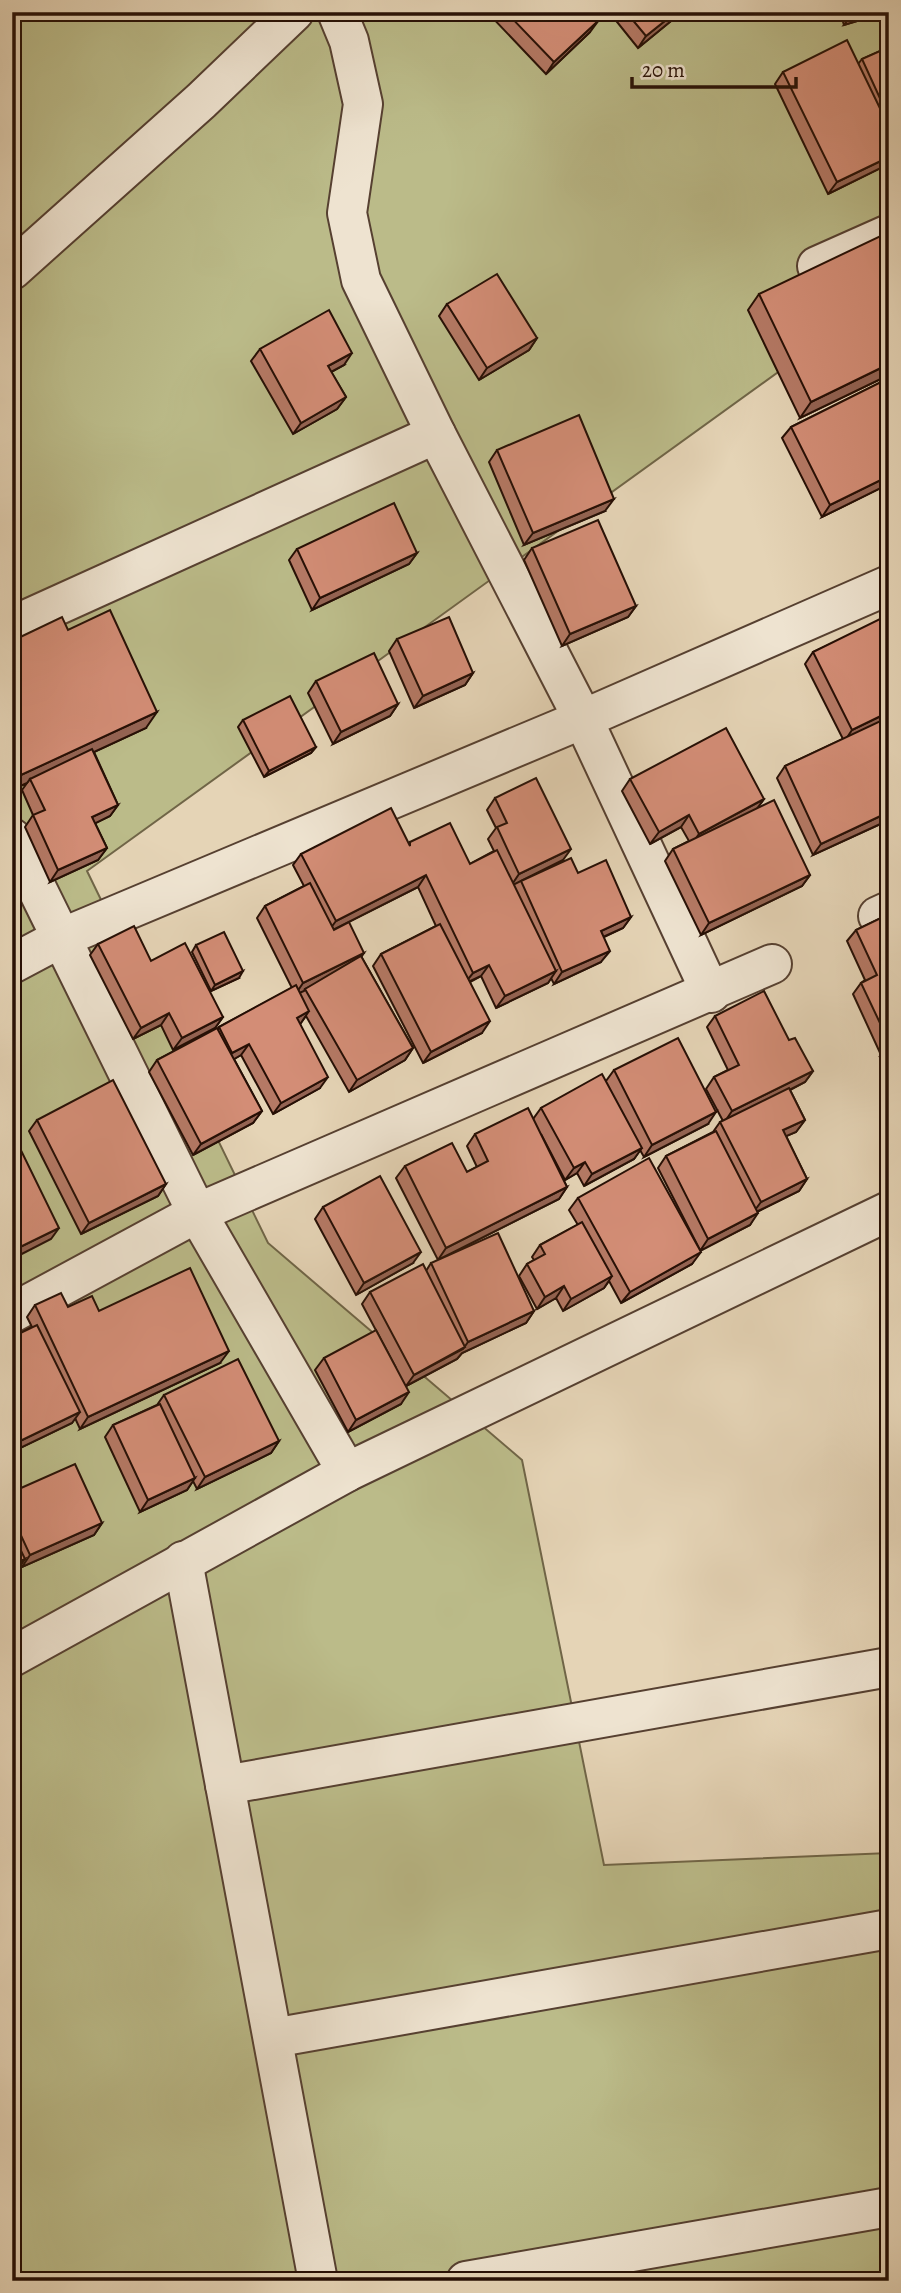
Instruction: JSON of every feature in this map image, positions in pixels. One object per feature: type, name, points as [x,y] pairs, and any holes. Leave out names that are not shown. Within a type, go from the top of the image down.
[{"type":"street","points":[[12,270],[201,101],[294,12]]},
{"type":"street","points":[[337,12],[349,41],[363,104],[346,213],[361,281],[436,434],[583,719],[711,993]]},
{"type":"street","points":[[817,265],[889,233]]},
{"type":"street","points":[[12,626],[436,434]]},
{"type":"street","points":[[12,964],[61,938],[583,719],[889,585]]},
{"type":"street","points":[[12,838],[197,1213],[347,1472]]},
{"type":"street","points":[[12,1313],[197,1213],[711,993],[772,964]]},
{"type":"street","points":[[12,1657],[347,1472],[889,1211]]},
{"type":"street","points":[[183,1561],[318,2281]]},
{"type":"street","points":[[225,1785],[889,1667]]},
{"type":"street","points":[[273,2038],[889,1928]]},
{"type":"street","points":[[466,2281],[889,2207]]},
{"type":"green space","points":[[12,12],[889,12],[889,292],[87,871],[268,1243],[522,1460],[604,1865],[889,1853],[889,2281],[12,2281]]},
{"type":"building","points":[[506,12],[591,12],[599,20],[554,62]]},
{"type":"building","points":[[626,12],[676,12],[646,36]]},
{"type":"building","points":[[847,40],[889,127],[889,157],[837,182],[783,72]]},
{"type":"building","points":[[889,47],[889,118],[862,59]]},
{"type":"building","points":[[889,232],[889,364],[811,402],[759,294]]},
{"type":"building","points":[[497,274],[537,338],[487,368],[447,304]]},
{"type":"building","points":[[329,310],[352,353],[328,366],[346,397],[301,423],[260,349]]},
{"type":"building","points":[[889,378],[889,476],[830,505],[791,427]]},
{"type":"building","points":[[579,415],[614,499],[533,533],[497,450]]},
{"type":"building","points":[[394,503],[417,553],[320,598],[297,549]]},
{"type":"building","points":[[598,520],[636,606],[570,634],[532,548]]},
{"type":"building","points":[[110,610],[157,712],[21,775],[12,756],[12,641],[62,617],[68,630]]},
{"type":"building","points":[[888,615],[889,712],[852,730],[813,652]]},
{"type":"building","points":[[449,617],[473,673],[423,696],[397,639]]},
{"type":"building","points":[[374,653],[398,704],[341,732],[316,681]]},
{"type":"building","points":[[290,696],[316,747],[269,771],[243,720]]},
{"type":"building","points":[[889,717],[889,812],[821,844],[785,766]]},
{"type":"building","points":[[726,728],[764,799],[699,834],[689,815],[659,832],[630,779]]},
{"type":"building","points":[[92,749],[118,805],[92,817],[107,848],[58,870],[33,815],[45,810],[30,779]]},
{"type":"building","points":[[536,778],[571,849],[519,874],[497,827],[507,823],[495,798]]},
{"type":"building","points":[[774,800],[810,875],[709,923],[673,849]]},
{"type":"building","points":[[391,808],[410,846],[410,842],[450,823],[470,864],[497,850],[556,971],[505,996],[489,965],[473,973],[426,875],[336,921],[301,854]]},
{"type":"building","points":[[571,858],[578,873],[606,860],[631,917],[601,931],[610,951],[562,972],[521,881]]},
{"type":"building","points":[[310,883],[334,930],[349,922],[364,953],[303,983],[265,906]]},
{"type":"building","points":[[889,914],[889,1042],[861,983],[877,975],[856,930]]},
{"type":"building","points":[[440,924],[490,1021],[431,1052],[381,954]]},
{"type":"building","points":[[134,926],[151,961],[185,943],[223,1017],[182,1038],[169,1013],[141,1028],[98,944]]},
{"type":"building","points":[[224,932],[243,971],[215,985],[196,945]]},
{"type":"building","points":[[361,956],[413,1048],[357,1080],[305,989]]},
{"type":"building","points":[[296,985],[309,1011],[297,1018],[328,1077],[281,1103],[249,1044],[232,1053],[219,1027]]},
{"type":"building","points":[[764,991],[789,1040],[795,1038],[813,1071],[732,1111],[714,1077],[739,1065],[715,1016]]},
{"type":"building","points":[[217,1028],[262,1111],[201,1144],[157,1060]]},
{"type":"building","points":[[678,1038],[716,1112],[652,1145],[614,1070]]},
{"type":"building","points":[[602,1074],[642,1148],[592,1174],[585,1162],[574,1168],[541,1108]]},
{"type":"building","points":[[113,1080],[166,1184],[89,1223],[37,1120]]},
{"type":"building","points":[[789,1088],[805,1120],[783,1130],[807,1179],[761,1202],[720,1122]]},
{"type":"building","points":[[528,1108],[567,1187],[446,1248],[405,1166],[452,1143],[467,1172],[488,1161],[475,1134]]},
{"type":"building","points":[[716,1131],[758,1213],[708,1239],[666,1156]]},
{"type":"building","points":[[12,1132],[59,1228],[12,1251]]},
{"type":"building","points":[[649,1158],[701,1252],[630,1292],[578,1198]]},
{"type":"building","points":[[380,1176],[421,1252],[364,1283],[323,1207]]},
{"type":"building","points":[[582,1222],[612,1276],[571,1299],[564,1286],[545,1297],[527,1264],[545,1254],[540,1245]]},
{"type":"building","points":[[498,1233],[534,1311],[468,1342],[431,1263]]},
{"type":"building","points":[[423,1264],[465,1347],[414,1375],[370,1292]]},
{"type":"building","points":[[190,1268],[229,1351],[88,1417],[35,1305],[61,1293],[68,1307],[92,1296],[99,1311]]},
{"type":"building","points":[[37,1325],[80,1412],[16,1443],[12,1436],[12,1337]]},
{"type":"building","points":[[376,1330],[409,1392],[356,1420],[324,1358]]},
{"type":"building","points":[[238,1359],[279,1441],[205,1477],[164,1395]]},
{"type":"building","points":[[160,1404],[195,1478],[148,1500],[113,1425]]},
{"type":"building","points":[[75,1464],[102,1523],[30,1555],[12,1516],[12,1492]]},
{"type":"building","points":[[12,1532],[25,1559],[12,1565]]}]
